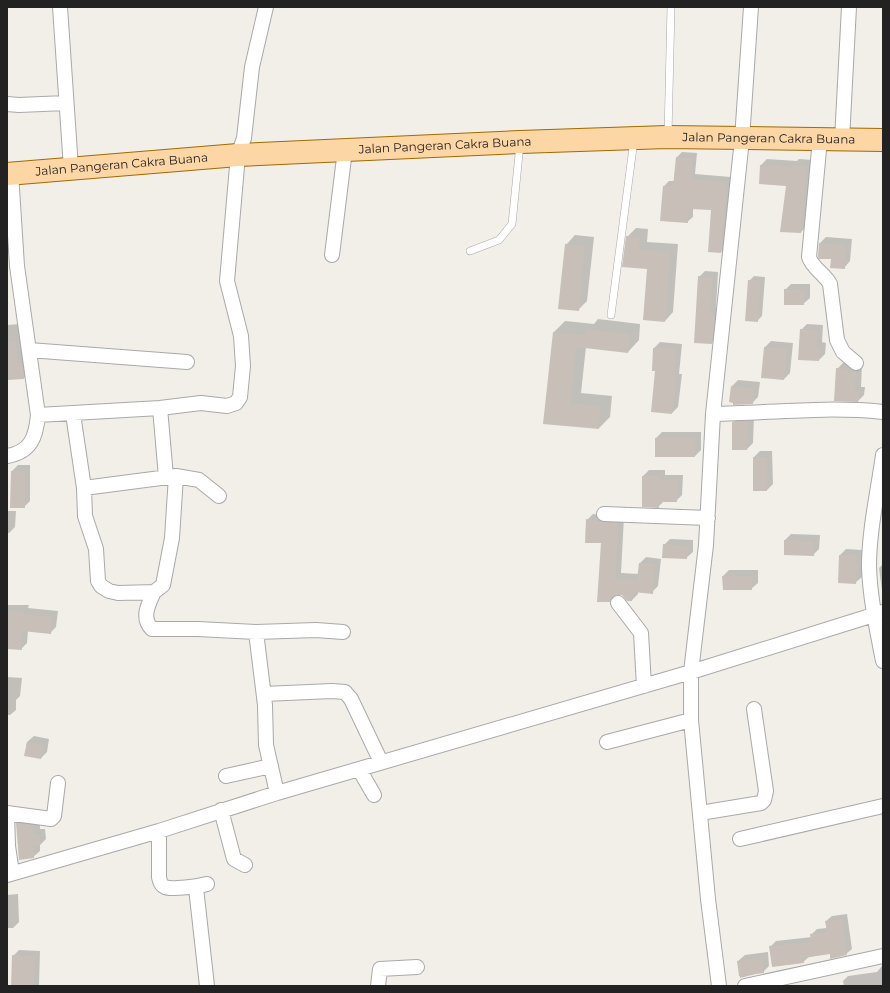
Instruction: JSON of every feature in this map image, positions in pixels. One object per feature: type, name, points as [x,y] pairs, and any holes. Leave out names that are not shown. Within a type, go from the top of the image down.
[{"type":"main road","name":"Jalan Pangeran Cakra Buana","points":[[9,174],[238,155],[520,142],[668,137],[883,140]]},
{"type":"street","points":[[60,7],[71,168]]},
{"type":"street","points":[[38,415],[160,408],[201,403],[228,406],[236,403],[240,396],[243,366],[241,336],[228,281],[238,155],[244,138],[252,67],[266,7]]},
{"type":"street","points":[[719,986],[708,899],[691,720],[691,672],[700,605],[708,518],[713,414],[742,139],[751,7]]},
{"type":"street","points":[[842,140],[849,7]]},
{"type":"street","points":[[7,104],[19,105],[66,103]]},
{"type":"street","points":[[820,140],[809,257],[810,262],[827,278],[830,284],[836,340],[843,352],[856,363]]},
{"type":"street","points":[[332,255],[346,150]]},
{"type":"street","points":[[7,456],[21,452],[32,442],[36,432],[38,415],[17,266],[9,174]]},
{"type":"street","points":[[29,350],[187,362]]},
{"type":"street","points":[[73,414],[84,488],[85,516],[96,549],[98,581],[109,591],[118,593],[154,592],[160,589],[165,580],[172,538],[171,476],[160,408]]},
{"type":"street","points":[[713,414],[769,413],[824,408],[848,408],[883,412]]},
{"type":"street","points":[[883,455],[869,568],[879,613],[883,661]]},
{"type":"street","points":[[84,488],[171,476],[191,477],[199,480],[219,496]]},
{"type":"street","points":[[604,514],[708,518]]},
{"type":"street","points":[[154,592],[146,616],[147,624],[152,629],[198,629],[256,632],[316,630],[343,632]]},
{"type":"street","points":[[618,603],[641,633],[644,686]]},
{"type":"street","points":[[58,783],[54,816],[51,819],[7,813],[10,874],[159,830],[359,768],[691,672],[879,613]]},
{"type":"street","points":[[256,632],[264,694],[265,737],[277,793]]},
{"type":"street","points":[[264,694],[332,690],[345,692],[351,699],[381,762]]},
{"type":"street","points":[[700,814],[761,803],[764,800],[766,791],[754,709]]},
{"type":"street","points":[[607,742],[691,720]]},
{"type":"street","points":[[226,776],[270,766]]},
{"type":"street","points":[[359,768],[374,795]]},
{"type":"street","points":[[740,839],[883,806]]},
{"type":"street","points":[[221,810],[234,859],[245,865]]},
{"type":"street","points":[[159,830],[160,884],[166,888],[202,886],[207,986]]},
{"type":"street","points":[[745,986],[883,956]]},
{"type":"street","points":[[378,986],[380,969],[417,967]]},
{"type":"lane","points":[[668,137],[671,7]]},
{"type":"lane","points":[[611,315],[633,158],[634,138]]},
{"type":"lane","points":[[470,251],[499,240],[512,224],[520,142]]},
{"type":"building","points":[[676,157],[692,158],[691,179],[727,182],[721,253],[708,252],[711,210],[689,209],[688,223],[660,221],[663,186],[673,186]]},
{"type":"building","points":[[760,165],[792,167],[792,165],[807,165],[801,233],[780,232],[786,186],[759,184]]},
{"type":"building","points":[[626,236],[640,237],[639,250],[670,252],[665,322],[643,320],[647,269],[622,267]]},
{"type":"building","points":[[819,243],[846,245],[845,269],[830,268],[831,259],[819,259]]},
{"type":"building","points":[[565,244],[585,246],[579,311],[558,309]]},
{"type":"building","points":[[698,276],[713,277],[710,313],[715,314],[712,344],[694,343]]},
{"type":"building","points":[[748,280],[761,281],[758,322],[745,321]]},
{"type":"building","points":[[784,289],[804,290],[804,305],[784,305]]},
{"type":"building","points":[[800,329],[818,331],[816,348],[820,348],[819,361],[798,360]]},
{"type":"building","points":[[586,330],[630,334],[628,353],[576,347],[570,403],[601,406],[599,429],[543,424],[553,332],[586,335]]},
{"type":"building","points":[[7,342],[16,342],[17,363],[22,363],[24,379],[7,380]]},
{"type":"building","points":[[764,347],[787,349],[784,380],[761,378]]},
{"type":"building","points":[[653,348],[676,349],[674,379],[676,380],[672,414],[651,412],[655,371],[652,371]]},
{"type":"building","points":[[836,368],[856,371],[855,392],[859,392],[858,402],[834,401]]},
{"type":"building","points":[[731,386],[754,388],[753,404],[733,405],[733,403],[729,402]]},
{"type":"building","points":[[748,421],[747,450],[732,450],[732,422]]},
{"type":"building","points":[[655,438],[695,438],[695,457],[655,457]]},
{"type":"building","points":[[753,457],[767,457],[767,491],[753,491]]},
{"type":"building","points":[[11,471],[25,471],[25,508],[10,508]]},
{"type":"building","points":[[642,476],[659,476],[659,480],[677,480],[677,502],[659,502],[659,508],[642,507]]},
{"type":"building","points":[[586,519],[618,523],[616,579],[637,580],[639,563],[655,564],[653,594],[633,592],[632,601],[627,601],[622,595],[617,595],[613,597],[610,602],[597,602],[601,543],[585,543]]},
{"type":"building","points":[[784,540],[814,541],[814,556],[784,555]]},
{"type":"building","points":[[663,544],[688,546],[687,559],[662,558]]},
{"type":"building","points":[[839,555],[857,555],[856,584],[838,583]]},
{"type":"building","points":[[722,576],[752,576],[752,590],[723,590]]},
{"type":"building","points":[[7,611],[23,611],[23,614],[53,617],[51,634],[22,631],[22,650],[7,649]]},
{"type":"building","points":[[27,742],[44,745],[41,759],[24,756]]},
{"type":"building","points":[[16,823],[34,825],[34,835],[40,835],[40,846],[34,846],[34,858],[19,860]]},
{"type":"building","points":[[842,919],[847,955],[830,959],[830,954],[803,958],[804,963],[772,967],[769,946],[811,942],[810,934],[827,932],[825,921]]},
{"type":"building","points":[[12,955],[35,956],[34,986],[11,986]]},
{"type":"building","points":[[762,958],[764,973],[739,976],[737,961]]}]
